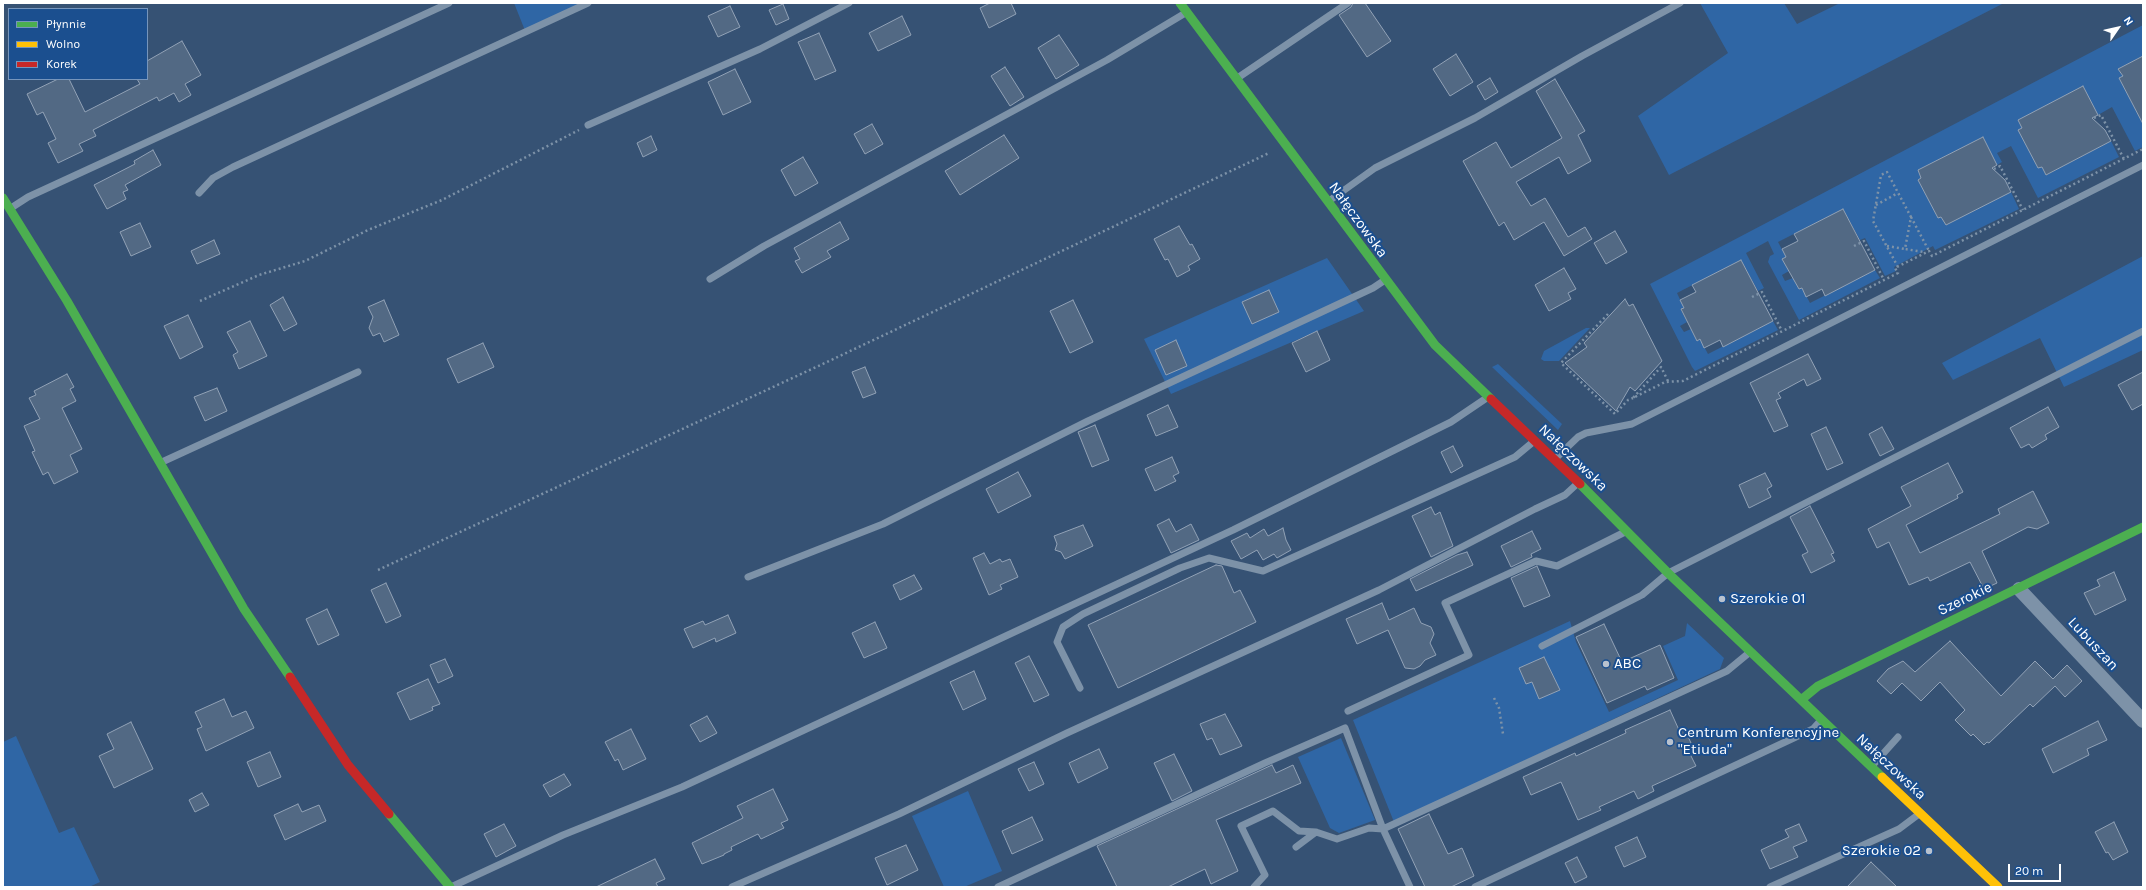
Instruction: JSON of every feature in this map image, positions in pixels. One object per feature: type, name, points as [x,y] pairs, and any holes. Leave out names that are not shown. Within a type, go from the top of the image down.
[{"type":"main road","name":"Nałęczowska","points":[[1180,3],[1385,280],[1435,345],[1579,483],[1668,573],[1750,652],[1998,887]]},
{"type":"main road","points":[[3,198],[6,210],[67,301],[244,609],[348,765],[450,887]]},
{"type":"main road","name":"Szerokie","points":[[1801,700],[1818,686],[2143,528]]},
{"type":"street","name":"Lubuszan","points":[[2019,589],[2143,722]]},
{"type":"lane","points":[[6,210],[28,197],[449,3]]},
{"type":"lane","points":[[199,193],[213,178],[233,167],[588,3]]},
{"type":"lane","points":[[588,125],[760,49],[849,3]]},
{"type":"lane","points":[[1236,79],[1349,3]]},
{"type":"lane","points":[[1327,202],[1375,168],[1475,118],[1582,56],[1680,3]]},
{"type":"lane","points":[[710,279],[764,246],[1107,60],[1187,12]]},
{"type":"lane","points":[[1555,460],[1582,435],[1632,424],[2143,165]]},
{"type":"lane","points":[[748,577],[883,524],[1088,421],[1366,292],[1385,280]]},
{"type":"lane","points":[[1542,646],[1642,595],[1668,573],[2143,331]]},
{"type":"lane","points":[[160,463],[358,372]]},
{"type":"lane","points":[[450,887],[563,835],[689,784],[1233,530],[1451,422],[1489,396]]},
{"type":"lane","points":[[1080,688],[1057,642],[1063,627],[1082,614],[1180,568],[1209,558],[1263,571],[1515,457],[1534,440]]},
{"type":"lane","points":[[732,887],[899,814],[1082,727],[1378,590],[1535,509],[1564,496],[1579,483]]},
{"type":"lane","points":[[1348,711],[1469,655],[1445,603],[1536,561],[1557,566],[1627,531]]},
{"type":"lane","points":[[1254,887],[1265,875],[1241,826],[1273,811],[1299,831],[1316,832],[1337,839],[1369,828],[1383,829],[1728,671],[1750,652]]},
{"type":"lane","points":[[1475,887],[1813,729],[1822,720]]},
{"type":"lane","points":[[998,887],[1265,763],[1345,728],[1383,829],[1410,887]]},
{"type":"lane","points":[[1871,767],[1898,737]]},
{"type":"lane","points":[[1770,887],[1899,829],[1920,813]]},
{"type":"lane","points":[[1296,847],[1316,832]]},
{"type":"path","points":[[2094,118],[2101,115],[2124,159]]},
{"type":"path","points":[[200,301],[259,275],[304,261],[368,230],[464,190],[588,125]]},
{"type":"path","points":[[378,570],[834,359],[1285,145]]},
{"type":"path","points":[[1898,267],[1873,221],[1882,175],[1887,172],[1932,256],[2143,149]]},
{"type":"path","points":[[1994,169],[2000,166],[2023,210]]},
{"type":"path","points":[[1876,205],[1898,193]]},
{"type":"path","points":[[1905,249],[1911,217]]},
{"type":"path","points":[[1854,246],[1864,241],[1884,280]]},
{"type":"path","points":[[1887,246],[1925,253]]},
{"type":"path","points":[[1608,314],[1561,363],[1615,414],[1628,400],[1668,382],[1682,381],[1898,273],[1895,268],[1929,251]]},
{"type":"path","points":[[1752,297],[1762,292],[1782,331]]},
{"type":"path","points":[[1633,398],[1661,367],[1668,382]]},
{"type":"path","points":[[1494,698],[1499,708],[1503,734]]},
{"type":"shaded area","points":[[514,3],[591,3],[526,33]]},
{"type":"shaded area","points":[[1700,3],[1784,3],[1797,24],[1840,3],[2004,3],[1669,175],[1638,116],[1728,53]]},
{"type":"shaded area","points":[[2143,25],[2143,56],[2118,69],[2123,76],[2119,78],[2139,116],[2143,116],[2143,147],[2135,151],[2112,107],[2098,115],[2018,120],[2022,128],[2019,130],[2038,168],[2042,167],[2046,175],[2111,141],[2119,157],[2038,198],[2011,146],[1997,153],[2002,162],[1997,165],[1983,137],[1918,170],[1921,178],[1918,180],[1938,218],[2011,192],[2019,209],[1935,250],[1933,246],[1894,267],[1896,271],[1885,276],[1865,238],[1860,240],[1843,209],[1841,210],[1778,242],[1786,257],[1782,259],[1789,271],[1782,275],[1785,281],[1793,278],[1799,289],[1802,288],[1810,303],[1875,270],[1880,278],[1799,320],[1768,262],[1770,256],[1774,254],[1768,241],[1746,253],[1764,288],[1758,291],[1741,260],[1677,293],[1684,308],[1681,310],[1687,322],[1680,326],[1684,332],[1691,329],[1697,341],[1700,339],[1708,354],[1773,321],[1778,330],[1695,371],[1650,284]]},
{"type":"shaded area","points":[[2143,256],[2143,350],[2064,387],[2040,338],[1953,380],[1942,363]]},
{"type":"shaded area","points":[[1327,258],[1364,311],[1171,394],[1144,339]]},
{"type":"shaded area","points":[[1586,328],[1590,328],[1559,361],[1544,361],[1541,359],[1544,351]]},
{"type":"shaded area","points":[[1498,364],[1562,424],[1558,430],[1492,367]]},
{"type":"shaded area","points":[[1570,621],[1576,642],[1609,712],[1678,680],[1663,646],[1685,636],[1687,623],[1724,658],[1720,669],[1394,822],[1353,720]]},
{"type":"shaded area","points":[[16,736],[59,833],[74,827],[100,882],[89,887],[3,887],[3,742]]},
{"type":"shaded area","points":[[1341,738],[1375,820],[1339,833],[1330,828],[1298,757]]},
{"type":"shaded area","points":[[968,791],[1002,871],[964,887],[944,887],[912,816]]},
{"type":"building","points":[[990,3],[1011,3],[1016,14],[989,28],[980,8]]},
{"type":"building","points":[[1353,3],[1365,3],[1391,41],[1367,57],[1339,15],[1351,7]]},
{"type":"building","points":[[783,4],[789,19],[776,25],[769,10]]},
{"type":"building","points":[[730,6],[740,27],[718,37],[708,16]]},
{"type":"building","points":[[902,16],[911,35],[878,51],[869,33]]},
{"type":"building","points":[[819,33],[836,71],[815,80],[798,42]]},
{"type":"building","points":[[1059,35],[1079,65],[1056,79],[1038,48]]},
{"type":"building","points":[[182,41],[201,75],[185,84],[191,95],[179,102],[174,93],[159,101],[157,97],[93,130],[96,136],[79,144],[83,151],[58,163],[48,143],[56,139],[43,112],[37,115],[27,94],[56,80],[69,80],[85,112],[140,84],[138,80],[148,80],[148,60]]},
{"type":"building","points":[[1456,54],[1473,82],[1450,96],[1433,69]]},
{"type":"building","points":[[2143,56],[2143,124],[2119,78],[2123,76],[2118,69]]},
{"type":"building","points":[[1005,67],[1024,97],[1010,106],[991,76]]},
{"type":"building","points":[[735,69],[751,102],[723,115],[708,82]]},
{"type":"building","points":[[1490,78],[1498,92],[1485,100],[1477,86]]},
{"type":"building","points":[[1555,79],[1585,131],[1578,135],[1591,161],[1568,174],[1559,157],[1516,182],[1531,206],[1545,198],[1568,237],[1585,227],[1592,239],[1564,256],[1544,222],[1514,240],[1504,222],[1499,226],[1463,161],[1496,142],[1511,168],[1562,138],[1536,91]]},
{"type":"building","points":[[2083,86],[2098,115],[2092,118],[2105,130],[2111,141],[2046,175],[2042,167],[2038,168],[2018,130],[2022,128],[2018,120]]},
{"type":"building","points":[[872,124],[883,144],[865,154],[854,134]]},
{"type":"building","points":[[1004,135],[1019,158],[960,195],[945,171]]},
{"type":"building","points":[[651,136],[657,150],[643,157],[637,143]]},
{"type":"building","points":[[1983,137],[1997,165],[1992,168],[2005,180],[2011,192],[1946,225],[1941,217],[1938,218],[1918,180],[1921,178],[1918,170]]},
{"type":"building","points":[[153,150],[161,165],[125,185],[128,190],[123,192],[126,199],[107,209],[94,185],[135,164],[134,161]]},
{"type":"building","points":[[803,157],[818,183],[795,196],[781,170]]},
{"type":"building","points":[[1843,209],[1875,270],[1825,296],[1822,289],[1806,297],[1802,288],[1799,289],[1782,259],[1786,257],[1782,249],[1798,241],[1794,234]]},
{"type":"building","points":[[840,222],[849,239],[827,251],[831,257],[802,273],[795,261],[800,259],[794,248]]},
{"type":"building","points":[[140,223],[151,247],[131,256],[120,232]]},
{"type":"building","points":[[1179,226],[1190,245],[1192,244],[1200,259],[1188,266],[1190,270],[1177,277],[1168,259],[1165,260],[1154,239]]},
{"type":"building","points":[[1615,231],[1627,252],[1606,264],[1594,243]]},
{"type":"building","points":[[214,240],[220,254],[197,264],[191,251]]},
{"type":"building","points":[[1741,260],[1773,321],[1723,347],[1720,340],[1704,348],[1700,339],[1697,341],[1681,309],[1684,308],[1680,300],[1696,292],[1692,285]]},
{"type":"building","points":[[1564,268],[1576,289],[1568,293],[1571,299],[1549,311],[1535,285]]},
{"type":"building","points":[[1269,290],[1279,312],[1252,324],[1242,302]]},
{"type":"building","points":[[283,297],[297,324],[284,331],[270,305]]},
{"type":"building","points":[[1625,299],[1629,306],[1633,304],[1662,361],[1635,391],[1630,387],[1616,411],[1565,363],[1587,347],[1584,343]]},
{"type":"building","points":[[384,300],[399,335],[384,342],[380,333],[373,336],[369,328],[373,317],[368,307]]},
{"type":"building","points":[[1073,300],[1093,342],[1070,353],[1050,311]]},
{"type":"building","points":[[188,315],[203,347],[180,359],[164,326]]},
{"type":"building","points":[[250,321],[267,356],[239,369],[233,355],[238,352],[227,332]]},
{"type":"building","points":[[1317,331],[1330,360],[1306,372],[1292,343]]},
{"type":"building","points":[[1176,340],[1187,366],[1166,375],[1155,350]]},
{"type":"building","points":[[483,343],[494,367],[458,383],[447,359]]},
{"type":"building","points":[[1808,354],[1821,379],[1807,386],[1804,379],[1778,393],[1781,398],[1776,400],[1788,426],[1774,432],[1750,383]]},
{"type":"building","points":[[865,367],[876,393],[863,398],[852,372]]},
{"type":"building","points":[[2143,372],[2143,404],[2132,410],[2118,385]]},
{"type":"building","points":[[67,374],[74,387],[70,389],[76,401],[62,408],[82,449],[70,455],[78,472],[54,484],[48,472],[43,475],[32,452],[35,451],[24,426],[40,419],[29,398],[36,395],[34,391]]},
{"type":"building","points":[[217,388],[227,411],[205,421],[194,397]]},
{"type":"building","points":[[1168,405],[1178,427],[1156,436],[1147,415]]},
{"type":"building","points":[[2048,407],[2059,427],[2045,435],[2047,439],[2032,448],[2029,444],[2021,448],[2010,428]]},
{"type":"building","points":[[1095,425],[1109,460],[1092,467],[1078,432]]},
{"type":"building","points":[[1826,427],[1843,463],[1827,470],[1811,434]]},
{"type":"building","points":[[1882,427],[1894,449],[1880,456],[1869,434]]},
{"type":"building","points":[[1453,446],[1463,466],[1451,473],[1441,452]]},
{"type":"building","points":[[1172,457],[1179,473],[1173,476],[1176,481],[1155,491],[1145,469]]},
{"type":"building","points":[[1948,463],[1963,492],[1957,495],[1958,498],[1906,525],[1920,553],[2000,514],[1998,509],[2033,491],[2049,523],[2037,529],[2028,527],[1982,551],[1997,583],[1984,589],[1970,562],[1930,581],[1928,577],[1909,585],[1889,542],[1877,548],[1868,529],[1911,506],[1901,487]]},
{"type":"building","points":[[1018,472],[1031,496],[998,513],[986,489]]},
{"type":"building","points":[[1765,473],[1772,486],[1767,489],[1771,497],[1749,508],[1739,485]]},
{"type":"building","points":[[1810,506],[1834,553],[1831,554],[1835,561],[1811,573],[1802,555],[1808,552],[1790,517]]},
{"type":"building","points":[[1431,507],[1435,515],[1440,512],[1453,546],[1431,557],[1412,516]]},
{"type":"building","points":[[1169,519],[1176,532],[1191,524],[1199,540],[1171,553],[1157,525]]},
{"type":"building","points":[[1083,525],[1093,546],[1065,559],[1061,552],[1055,550],[1057,544],[1054,536]]},
{"type":"building","points":[[1283,528],[1286,540],[1291,550],[1277,558],[1274,554],[1263,560],[1257,550],[1241,559],[1231,541],[1247,533],[1250,538],[1264,529],[1268,536]]},
{"type":"building","points":[[1532,531],[1541,549],[1531,554],[1532,557],[1511,567],[1501,546]]},
{"type":"building","points":[[1467,552],[1473,565],[1416,591],[1410,579],[1457,555]]},
{"type":"building","points":[[984,553],[990,564],[1000,559],[1002,562],[1010,559],[1018,577],[1000,585],[1002,589],[989,595],[973,558]]},
{"type":"building","points":[[1216,565],[1222,566],[1234,593],[1240,590],[1256,622],[1118,688],[1088,625]]},
{"type":"building","points":[[1537,566],[1550,596],[1524,607],[1511,578]]},
{"type":"building","points":[[2114,572],[2126,600],[2095,615],[2084,593],[2100,586],[2097,580]]},
{"type":"building","points":[[914,575],[922,589],[900,600],[893,585]]},
{"type":"building","points":[[386,583],[401,616],[386,623],[371,590]]},
{"type":"building","points":[[1382,603],[1389,620],[1414,608],[1421,623],[1431,627],[1434,634],[1430,643],[1436,655],[1425,660],[1420,666],[1414,669],[1405,668],[1388,630],[1357,644],[1346,619]]},
{"type":"building","points":[[327,609],[339,635],[318,645],[306,619]]},
{"type":"building","points":[[728,615],[736,633],[716,642],[715,638],[693,648],[684,629],[703,621],[705,625]]},
{"type":"building","points":[[875,622],[887,648],[864,658],[852,633]]},
{"type":"building","name":"ABC","points":[[1604,624],[1622,662],[1660,645],[1674,678],[1647,690],[1645,686],[1607,703],[1576,637]]},
{"type":"building","points":[[1950,641],[2001,696],[2035,661],[2053,679],[2067,665],[2082,681],[2065,697],[2055,686],[2033,707],[2030,704],[1989,743],[1987,742],[1984,745],[1973,734],[1971,736],[1955,720],[1965,710],[1940,682],[1921,701],[1902,683],[1891,694],[1877,681],[1888,669],[1903,661],[1915,672]]},
{"type":"building","points":[[1029,656],[1049,695],[1034,702],[1015,663]]},
{"type":"building","points":[[1544,657],[1560,690],[1539,699],[1532,682],[1526,684],[1519,668]]},
{"type":"building","points":[[445,659],[453,676],[438,683],[430,665]]},
{"type":"building","points":[[974,671],[986,699],[963,710],[950,682]]},
{"type":"building","points":[[428,679],[440,704],[432,707],[433,710],[410,720],[397,693]]},
{"type":"building","points":[[224,699],[232,717],[246,711],[254,728],[206,751],[197,729],[202,727],[195,712]]},
{"type":"building","points":[[1670,710],[1679,730],[1684,728],[1691,743],[1686,746],[1696,766],[1652,786],[1654,791],[1638,799],[1634,791],[1599,807],[1601,810],[1578,820],[1561,782],[1531,795],[1523,777],[1575,753],[1576,756],[1626,733],[1625,730]]},
{"type":"building","points":[[1225,714],[1242,746],[1220,755],[1212,738],[1207,740],[1200,724]]},
{"type":"building","points":[[707,716],[717,733],[700,742],[690,725]]},
{"type":"building","points":[[2098,721],[2107,740],[2087,749],[2089,755],[2053,773],[2042,749]]},
{"type":"building","points":[[131,722],[153,769],[114,788],[99,756],[114,749],[107,734]]},
{"type":"building","points":[[631,729],[646,759],[623,770],[618,759],[615,761],[605,742]]},
{"type":"building","points":[[1099,749],[1108,768],[1078,783],[1069,763]]},
{"type":"building","points":[[270,752],[281,777],[258,787],[247,762]]},
{"type":"building","points":[[1174,754],[1192,791],[1172,801],[1154,763]]},
{"type":"building","points":[[1034,762],[1044,784],[1029,791],[1018,769]]},
{"type":"building","points":[[1272,765],[1276,773],[1293,765],[1301,783],[1216,820],[1238,871],[1211,884],[1205,869],[1168,887],[1117,887],[1097,846]]},
{"type":"building","points":[[564,774],[571,785],[550,797],[543,785]]},
{"type":"building","points":[[773,789],[788,820],[781,823],[784,828],[761,839],[758,834],[731,847],[732,850],[724,855],[702,864],[692,843],[743,818],[737,806]]},
{"type":"building","points":[[202,793],[209,805],[195,812],[189,800]]},
{"type":"building","points":[[298,804],[302,812],[319,805],[326,821],[285,840],[274,815]]},
{"type":"building","points":[[1429,814],[1448,854],[1462,848],[1474,876],[1451,887],[1425,887],[1398,829]]},
{"type":"building","points":[[1032,817],[1043,840],[1012,854],[1002,831]]},
{"type":"building","points":[[2114,822],[2128,852],[2113,860],[2108,852],[2106,853],[2095,832]]},
{"type":"building","points":[[504,824],[516,846],[496,857],[484,834]]},
{"type":"building","points":[[1799,824],[1807,841],[1793,847],[1798,857],[1770,869],[1761,850],[1789,837],[1785,830]]},
{"type":"building","points":[[1637,837],[1646,857],[1624,867],[1615,847]]},
{"type":"building","points":[[906,845],[918,870],[887,885],[875,858]]},
{"type":"building","points":[[1577,857],[1587,877],[1575,883],[1565,863]]},
{"type":"building","points":[[655,859],[665,879],[656,883],[658,887],[596,887]]},
{"type":"building","points":[[1871,862],[1897,887],[1847,887]]},
{"type":"traffic: fast","points":[[1180,3],[1435,345],[1491,399]]},
{"type":"traffic: fast","points":[[3,198],[67,301],[244,609],[290,677]]},
{"type":"traffic: fast","points":[[1580,484],[1668,573],[1882,777]]},
{"type":"traffic: fast","points":[[1801,700],[1818,686],[2143,527]]},
{"type":"traffic: fast","points":[[389,814],[450,887]]},
{"type":"traffic: slow","points":[[1882,777],[1998,887]]},
{"type":"traffic: jam","points":[[1491,399],[1580,484]]},
{"type":"traffic: jam","points":[[290,677],[348,765],[389,814]]},
{"type":"place","name":"Szerokie 01","points":[[1722,599]]},
{"type":"place","name":"ABC","points":[[1606,664]]},
{"type":"place","name":"Centrum Konferencyjne \"Etiuda\"","points":[[1670,742]]},
{"type":"place","name":"Szerokie 02","points":[[1929,851]]}]
